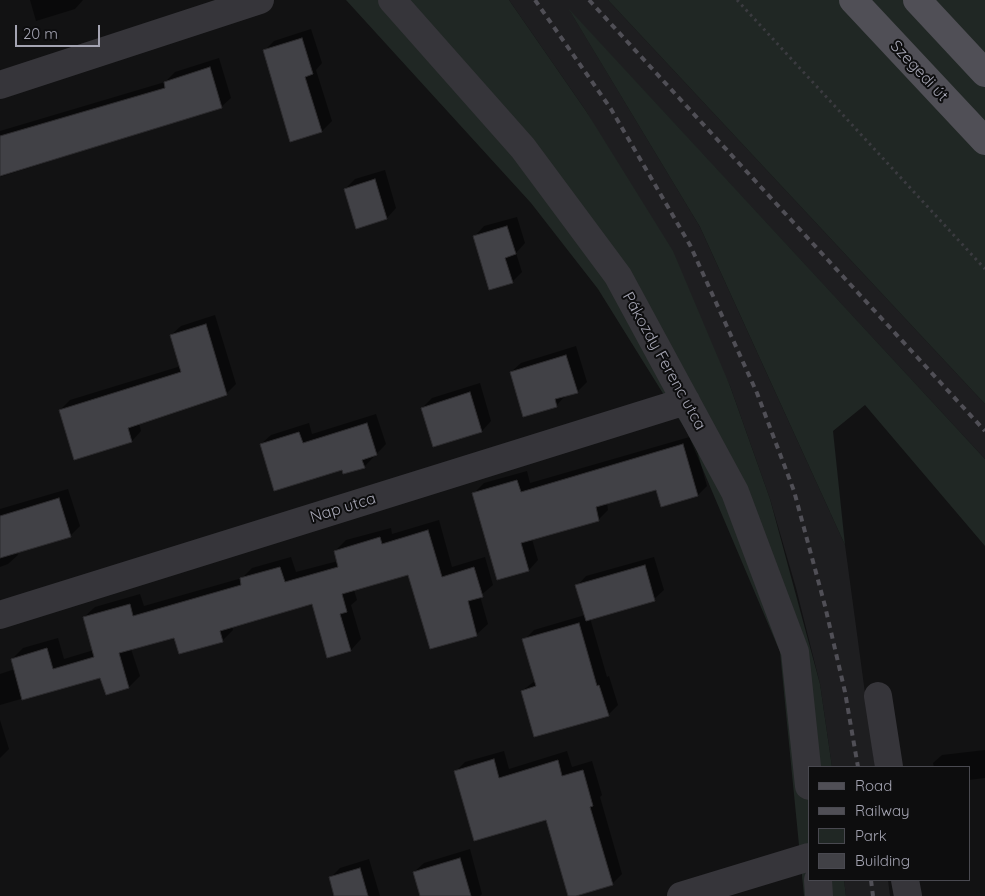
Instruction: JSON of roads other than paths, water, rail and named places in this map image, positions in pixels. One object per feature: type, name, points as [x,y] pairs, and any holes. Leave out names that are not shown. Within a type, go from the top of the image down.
[{"type":"main road","name":"Szegedi út","points":[[853,0],[985,141]]},
{"type":"main road","points":[[917,0],[985,73]]},
{"type":"street","points":[[0,85],[260,0]]},
{"type":"street","name":"Pákozdy Ferenc utca","points":[[392,0],[523,148],[618,276],[735,492],[795,652],[808,776]]},
{"type":"street","name":"Nap utca","points":[[0,615],[686,401]]},
{"type":"street","points":[[878,696],[889,766]]},
{"type":"street","points":[[681,896],[808,857]]},
{"type":"street","points":[[818,881],[819,896]]},
{"type":"street","points":[[905,881],[908,896]]},
{"type":"railway","points":[[535,0],[611,109],[690,245],[757,393],[794,491],[825,606],[845,692],[858,766]]},
{"type":"railway","points":[[589,0],[985,431]]},
{"type":"railway","points":[[871,881],[873,896]]}]
